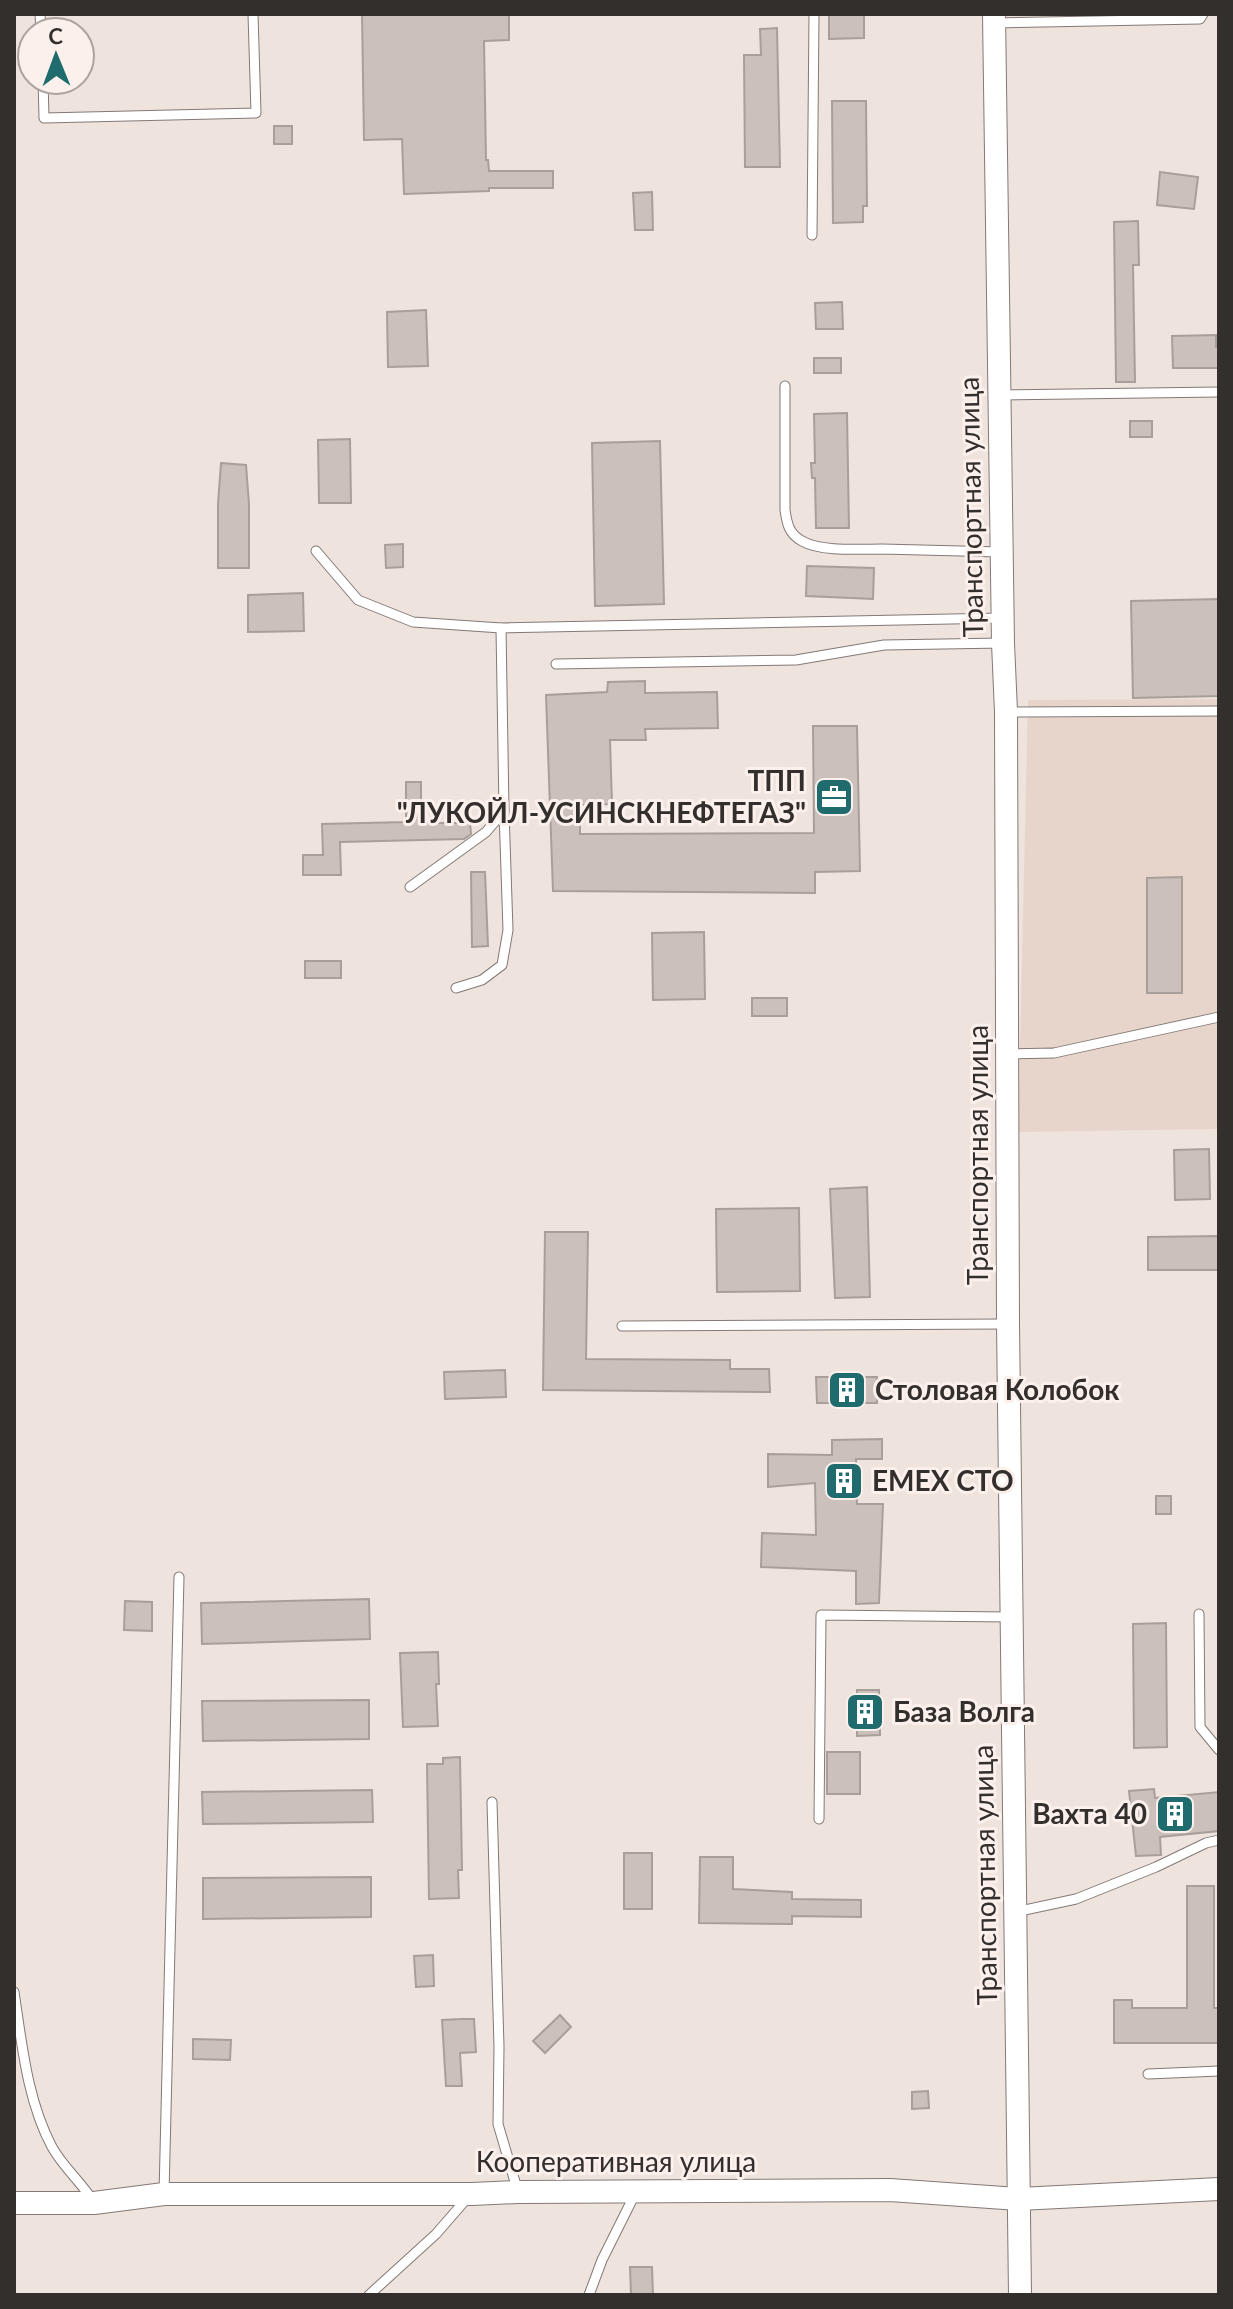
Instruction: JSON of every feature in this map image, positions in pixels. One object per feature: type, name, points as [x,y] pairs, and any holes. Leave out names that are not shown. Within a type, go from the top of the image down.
[{"type":"street","name":"Транспортная улица","points":[[994,18],[1006,712],[1008,1324],[1020,2295]]},
{"type":"street","name":"Кооперативная улица","points":[[14,2203],[94,2203],[164,2194],[890,2190],[1019,2199],[1219,2189]]},
{"type":"lane","points":[[43,96],[44,118],[256,113],[253,14]]},
{"type":"lane","points":[[812,235],[814,14]]},
{"type":"lane","points":[[994,18],[1200,19],[1203,14]]},
{"type":"lane","points":[[785,386],[785,510],[792,534],[810,545],[845,549],[1003,552]]},
{"type":"lane","points":[[999,395],[1219,392]]},
{"type":"lane","points":[[316,551],[358,600],[413,622],[501,628],[1003,618]]},
{"type":"lane","points":[[456,988],[482,980],[502,965],[508,930],[501,628]]},
{"type":"lane","points":[[556,664],[796,660],[884,645],[1003,643]]},
{"type":"lane","points":[[1006,712],[1219,711]]},
{"type":"lane","points":[[410,887],[486,832],[504,811]]},
{"type":"lane","points":[[1007,1054],[1054,1053],[1219,1017]]},
{"type":"lane","points":[[622,1326],[1008,1324]]},
{"type":"lane","points":[[164,2194],[179,1577]]},
{"type":"lane","points":[[1199,1614],[1200,1727],[1219,1750]]},
{"type":"lane","points":[[819,1819],[821,1615],[1013,1617]]},
{"type":"lane","points":[[492,1802],[499,2047],[498,2124],[518,2192]]},
{"type":"lane","points":[[1015,1912],[1076,1899],[1219,1840]]},
{"type":"lane","points":[[14,1992],[26,2070],[43,2126],[53,2149],[94,2203]]},
{"type":"lane","points":[[1148,2074],[1219,2071]]},
{"type":"lane","points":[[589,2295],[602,2260],[636,2192]]},
{"type":"lane","points":[[369,2295],[436,2234],[472,2194]]},
{"type":"shaded area","points":[[1219,699],[1219,1129],[1018,1132],[1028,700]]},
{"type":"building","points":[[362,14],[509,14],[509,40],[484,41],[486,160],[489,171],[553,171],[553,188],[489,188],[489,191],[404,194],[402,139],[364,140]]},
{"type":"building","points":[[829,14],[864,14],[864,38],[829,39]]},
{"type":"building","points":[[777,28],[780,167],[745,167],[744,55],[761,55],[760,29]]},
{"type":"building","points":[[832,101],[866,101],[867,206],[863,206],[863,222],[833,223]]},
{"type":"building","points":[[274,126],[292,126],[292,144],[274,144]]},
{"type":"building","points":[[1160,172],[1198,177],[1194,209],[1157,205]]},
{"type":"building","points":[[652,192],[653,230],[635,230],[633,193]]},
{"type":"building","points":[[1138,221],[1139,265],[1133,265],[1135,382],[1116,382],[1114,222]]},
{"type":"building","points":[[842,302],[843,329],[816,329],[815,303]]},
{"type":"building","points":[[426,310],[428,366],[388,367],[387,312]]},
{"type":"building","points":[[1216,335],[1219,368],[1173,368],[1172,336]]},
{"type":"building","points":[[814,358],[841,358],[841,373],[814,373]]},
{"type":"building","points":[[847,413],[849,528],[816,528],[815,478],[812,478],[811,463],[815,463],[814,414]]},
{"type":"building","points":[[1130,421],[1152,421],[1152,437],[1130,437]]},
{"type":"building","points":[[350,439],[351,503],[319,503],[318,440]]},
{"type":"building","points":[[660,441],[664,604],[595,606],[592,443]]},
{"type":"building","points":[[221,463],[246,465],[249,568],[218,568]]},
{"type":"building","points":[[403,544],[403,567],[386,568],[385,545]]},
{"type":"building","points":[[807,566],[874,568],[873,599],[806,596]]},
{"type":"building","points":[[303,593],[304,631],[248,632],[248,595]]},
{"type":"building","points":[[1219,599],[1219,696],[1133,698],[1131,601]]},
{"type":"building","points":[[645,681],[645,693],[717,692],[718,728],[645,729],[646,740],[610,740],[612,804],[580,805],[580,834],[814,833],[813,726],[857,726],[860,871],[815,872],[815,893],[553,891],[546,695],[607,692],[608,682]]},
{"type":"building","points":[[406,782],[421,782],[421,823],[470,823],[471,834],[464,839],[340,842],[341,875],[303,875],[303,855],[323,855],[322,824],[406,822]]},
{"type":"building","points":[[471,872],[485,872],[488,946],[472,947]]},
{"type":"building","points":[[1182,877],[1182,993],[1147,993],[1147,878]]},
{"type":"building","points":[[704,932],[705,999],[653,1000],[652,933]]},
{"type":"building","points":[[305,961],[341,961],[341,978],[305,978]]},
{"type":"building","points":[[752,998],[787,998],[787,1016],[752,1016]]},
{"type":"building","points":[[1209,1149],[1210,1199],[1175,1200],[1174,1150]]},
{"type":"building","points":[[867,1187],[870,1297],[835,1298],[830,1189]]},
{"type":"building","points":[[799,1208],[800,1291],[717,1292],[716,1209]]},
{"type":"building","points":[[545,1232],[588,1232],[586,1359],[730,1360],[730,1369],[769,1369],[770,1392],[543,1390]]},
{"type":"building","points":[[1219,1236],[1219,1270],[1148,1270],[1148,1237]]},
{"type":"building","points":[[505,1370],[506,1397],[445,1399],[444,1372]]},
{"type":"building","name":"Столовая Колобок","points":[[816,1377],[877,1377],[877,1403],[817,1403]]},
{"type":"building","points":[[882,1439],[882,1459],[856,1459],[857,1504],[883,1504],[879,1603],[856,1604],[856,1571],[761,1567],[762,1533],[816,1535],[815,1483],[768,1487],[768,1454],[832,1455],[832,1440]]},
{"type":"building","points":[[1156,1496],[1171,1496],[1171,1514],[1156,1514]]},
{"type":"building","points":[[369,1599],[370,1639],[202,1644],[201,1603]]},
{"type":"building","points":[[125,1601],[152,1602],[152,1631],[124,1630]]},
{"type":"building","points":[[1166,1623],[1167,1747],[1134,1748],[1133,1624]]},
{"type":"building","points":[[438,1652],[438,1726],[403,1727],[400,1653]]},
{"type":"building","name":"База Волга","points":[[857,1690],[879,1690],[880,1735],[857,1736]]},
{"type":"building","points":[[369,1700],[369,1739],[203,1741],[202,1701]]},
{"type":"building","points":[[827,1752],[860,1752],[860,1794],[827,1794]]},
{"type":"building","points":[[460,1757],[462,1870],[458,1870],[459,1898],[429,1899],[427,1764],[443,1764],[443,1758]]},
{"type":"building","name":"Вахта 40","points":[[1154,1789],[1155,1798],[1219,1792],[1219,1831],[1160,1837],[1161,1855],[1136,1856],[1129,1791]]},
{"type":"building","points":[[372,1790],[373,1822],[203,1824],[202,1792]]},
{"type":"building","points":[[624,1853],[652,1853],[652,1909],[624,1909]]},
{"type":"building","points":[[700,1857],[733,1857],[733,1889],[792,1892],[792,1899],[861,1900],[861,1917],[792,1916],[792,1924],[699,1923]]},
{"type":"building","points":[[371,1877],[371,1917],[203,1919],[203,1878]]},
{"type":"building","points":[[1187,1886],[1214,1886],[1214,2008],[1219,2008],[1219,2043],[1114,2043],[1114,2000],[1132,2000],[1132,2008],[1187,2008]]},
{"type":"building","points":[[433,1955],[434,1986],[416,1987],[414,1956]]},
{"type":"building","points":[[560,2015],[571,2027],[545,2053],[533,2041]]},
{"type":"building","points":[[474,2019],[476,2052],[460,2053],[462,2086],[446,2086],[442,2020]]},
{"type":"building","points":[[193,2039],[231,2040],[230,2060],[193,2059]]},
{"type":"building","points":[[928,2091],[929,2108],[912,2109],[912,2092]]},
{"type":"building","points":[[630,2267],[652,2267],[653,2295],[631,2295]]},
{"type":"place","name":"ТПП \"ЛУКОЙЛ-УСИНСКНЕФТЕГАЗ\"","points":[[834,797]]},
{"type":"place","name":"Столовая Колобок","points":[[847,1390]]},
{"type":"place","name":"EMEX СТО","points":[[844,1481]]},
{"type":"place","name":"База Волга","points":[[865,1712]]},
{"type":"place","name":"Вахта 40","points":[[1175,1814]]}]
